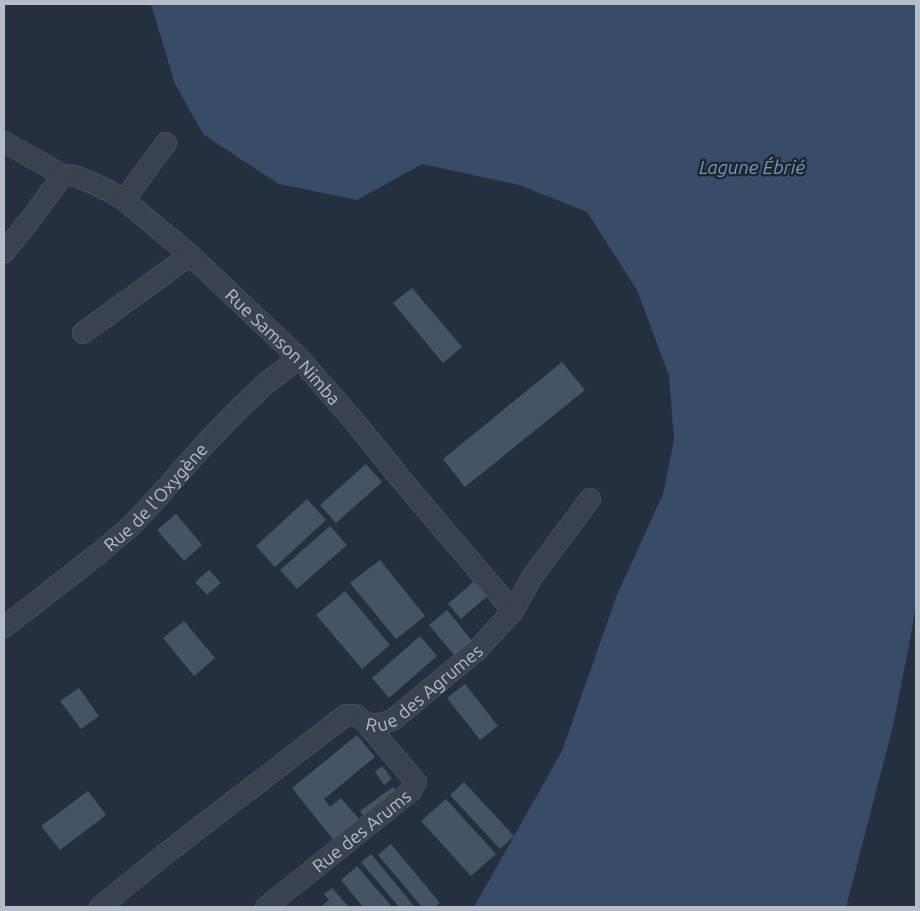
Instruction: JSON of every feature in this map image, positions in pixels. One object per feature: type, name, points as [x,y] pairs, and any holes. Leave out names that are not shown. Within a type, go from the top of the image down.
[{"type":"street","name":"Rue Samson Nimba","points":[[4,142],[63,175],[75,176],[111,192],[124,200],[190,255],[300,358],[354,421],[404,484],[513,611]]},
{"type":"street","points":[[124,200],[166,143]]},
{"type":"street","points":[[4,252],[63,175]]},
{"type":"street","points":[[83,333],[190,255]]},
{"type":"street","name":"Rue de l'Oxygène","points":[[4,627],[132,525],[235,413],[264,385],[300,358]]},
{"type":"street","name":"Rue des Agrumes","points":[[100,907],[346,716],[356,715],[365,722],[379,724],[394,719],[477,650],[513,611],[532,577],[590,499]]},
{"type":"street","name":"Rue des Arums","points":[[266,907],[411,791],[416,782],[365,722]]},
{"type":"water","name":"Lagune Ébrié","points":[[151,4],[916,4],[916,604],[893,726],[846,907],[474,907],[562,751],[617,595],[663,494],[674,440],[669,376],[637,290],[587,212],[519,185],[422,164],[357,200],[279,184],[204,135],[175,84]]},
{"type":"building","points":[[412,288],[462,347],[443,363],[393,303]]},
{"type":"building","points":[[562,362],[585,390],[465,487],[443,459]]},
{"type":"building","points":[[366,464],[382,482],[336,523],[320,505]]},
{"type":"building","points":[[307,499],[326,520],[275,567],[256,546]]},
{"type":"building","points":[[176,514],[202,545],[184,561],[157,530]]},
{"type":"building","points":[[330,526],[347,545],[297,589],[280,570]]},
{"type":"building","points":[[380,560],[425,616],[396,639],[350,583]]},
{"type":"building","points":[[209,570],[221,583],[207,595],[195,582]]},
{"type":"building","points":[[479,577],[492,592],[461,619],[448,604]]},
{"type":"building","points":[[345,591],[390,645],[362,669],[316,615]]},
{"type":"building","points":[[447,610],[478,648],[460,662],[429,625]]},
{"type":"building","points":[[184,621],[215,658],[194,676],[163,638]]},
{"type":"building","points":[[420,636],[437,656],[389,698],[372,678]]},
{"type":"building","points":[[465,684],[498,726],[480,740],[447,698]]},
{"type":"building","points":[[79,688],[99,716],[81,729],[60,701]]},
{"type":"building","points":[[357,735],[375,757],[324,799],[330,807],[341,798],[365,826],[339,847],[292,788]]},
{"type":"building","points":[[382,766],[392,779],[384,785],[375,772]]},
{"type":"building","points":[[464,782],[514,836],[500,849],[450,795]]},
{"type":"building","points":[[393,787],[401,797],[368,822],[360,811]]},
{"type":"building","points":[[88,791],[106,815],[60,850],[41,826]]},
{"type":"building","points":[[446,799],[496,854],[471,876],[421,821]]},
{"type":"building","points":[[391,844],[440,903],[435,907],[422,907],[378,855]]},
{"type":"building","points":[[371,854],[415,907],[399,907],[361,862]]},
{"type":"building","points":[[357,866],[392,907],[363,907],[341,880]]},
{"type":"building","points":[[332,888],[349,907],[320,907],[329,900],[324,894]]}]
